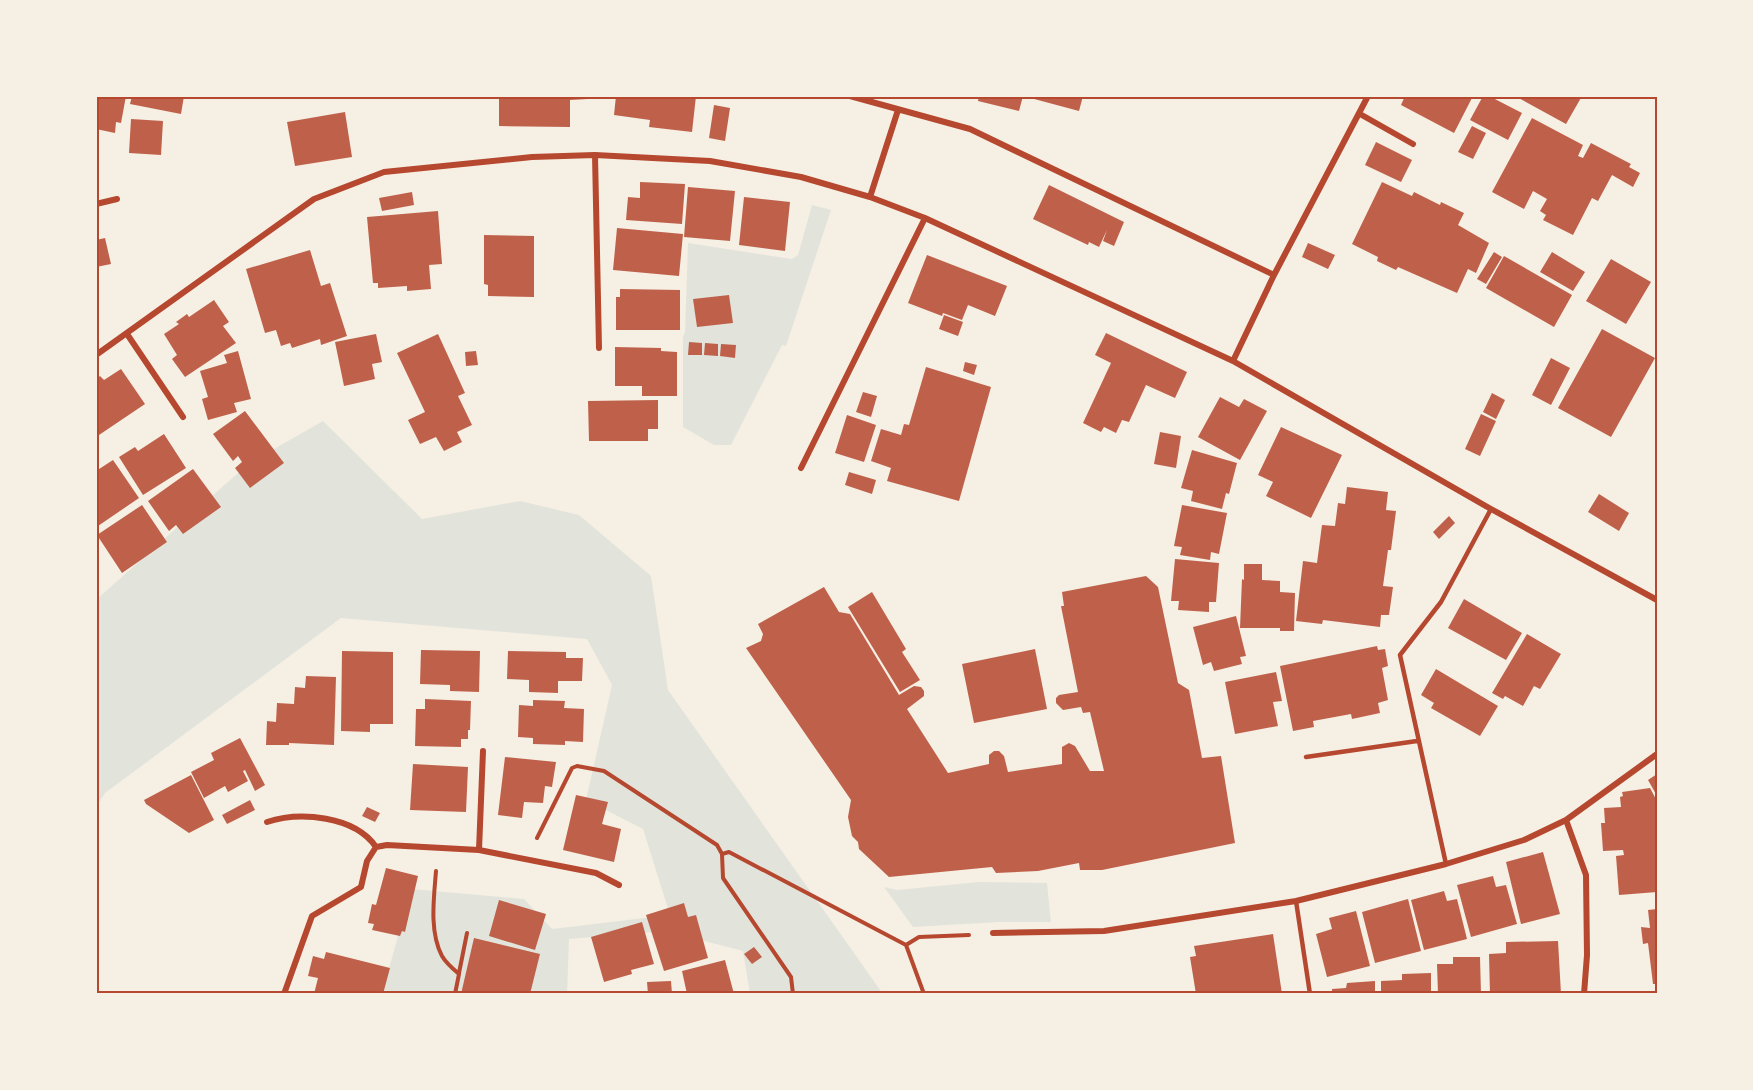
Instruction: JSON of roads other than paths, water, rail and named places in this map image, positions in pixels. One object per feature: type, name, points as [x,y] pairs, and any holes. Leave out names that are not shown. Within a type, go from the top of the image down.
[{"type":"street","points":[[850,96],[970,129],[1274,274]]},
{"type":"street","points":[[1233,361],[1274,274],[1368,96]]},
{"type":"street","points":[[870,197],[898,110]]},
{"type":"street","points":[[1360,114],[1413,144]]},
{"type":"street","points":[[595,155],[598,348]]},
{"type":"street","points":[[96,355],[314,199],[384,172],[532,158],[595,155],[710,160],[801,177],[870,197],[925,218],[1233,361],[1491,509],[1657,600]]},
{"type":"street","points":[[96,204],[117,199]]},
{"type":"street","points":[[801,468],[925,218]]},
{"type":"street","points":[[127,334],[183,417]]},
{"type":"street","points":[[479,849],[483,751]]},
{"type":"street","points":[[993,933],[1104,931],[1296,901],[1446,864],[1524,840],[1566,820],[1657,754]]},
{"type":"street","points":[[267,822],[284,816],[336,820],[363,832],[376,847]]},
{"type":"street","points":[[1566,820],[1586,875],[1587,955],[1584,994]]},
{"type":"street","points":[[284,994],[312,916],[361,887],[367,861],[376,847],[387,845],[479,849],[596,873],[620,885]]},
{"type":"lane","points":[[1446,864],[1417,741],[1400,655],[1441,602],[1491,509]]},
{"type":"lane","points":[[1306,757],[1417,741]]},
{"type":"lane","points":[[1296,901],[1310,994]]}]
